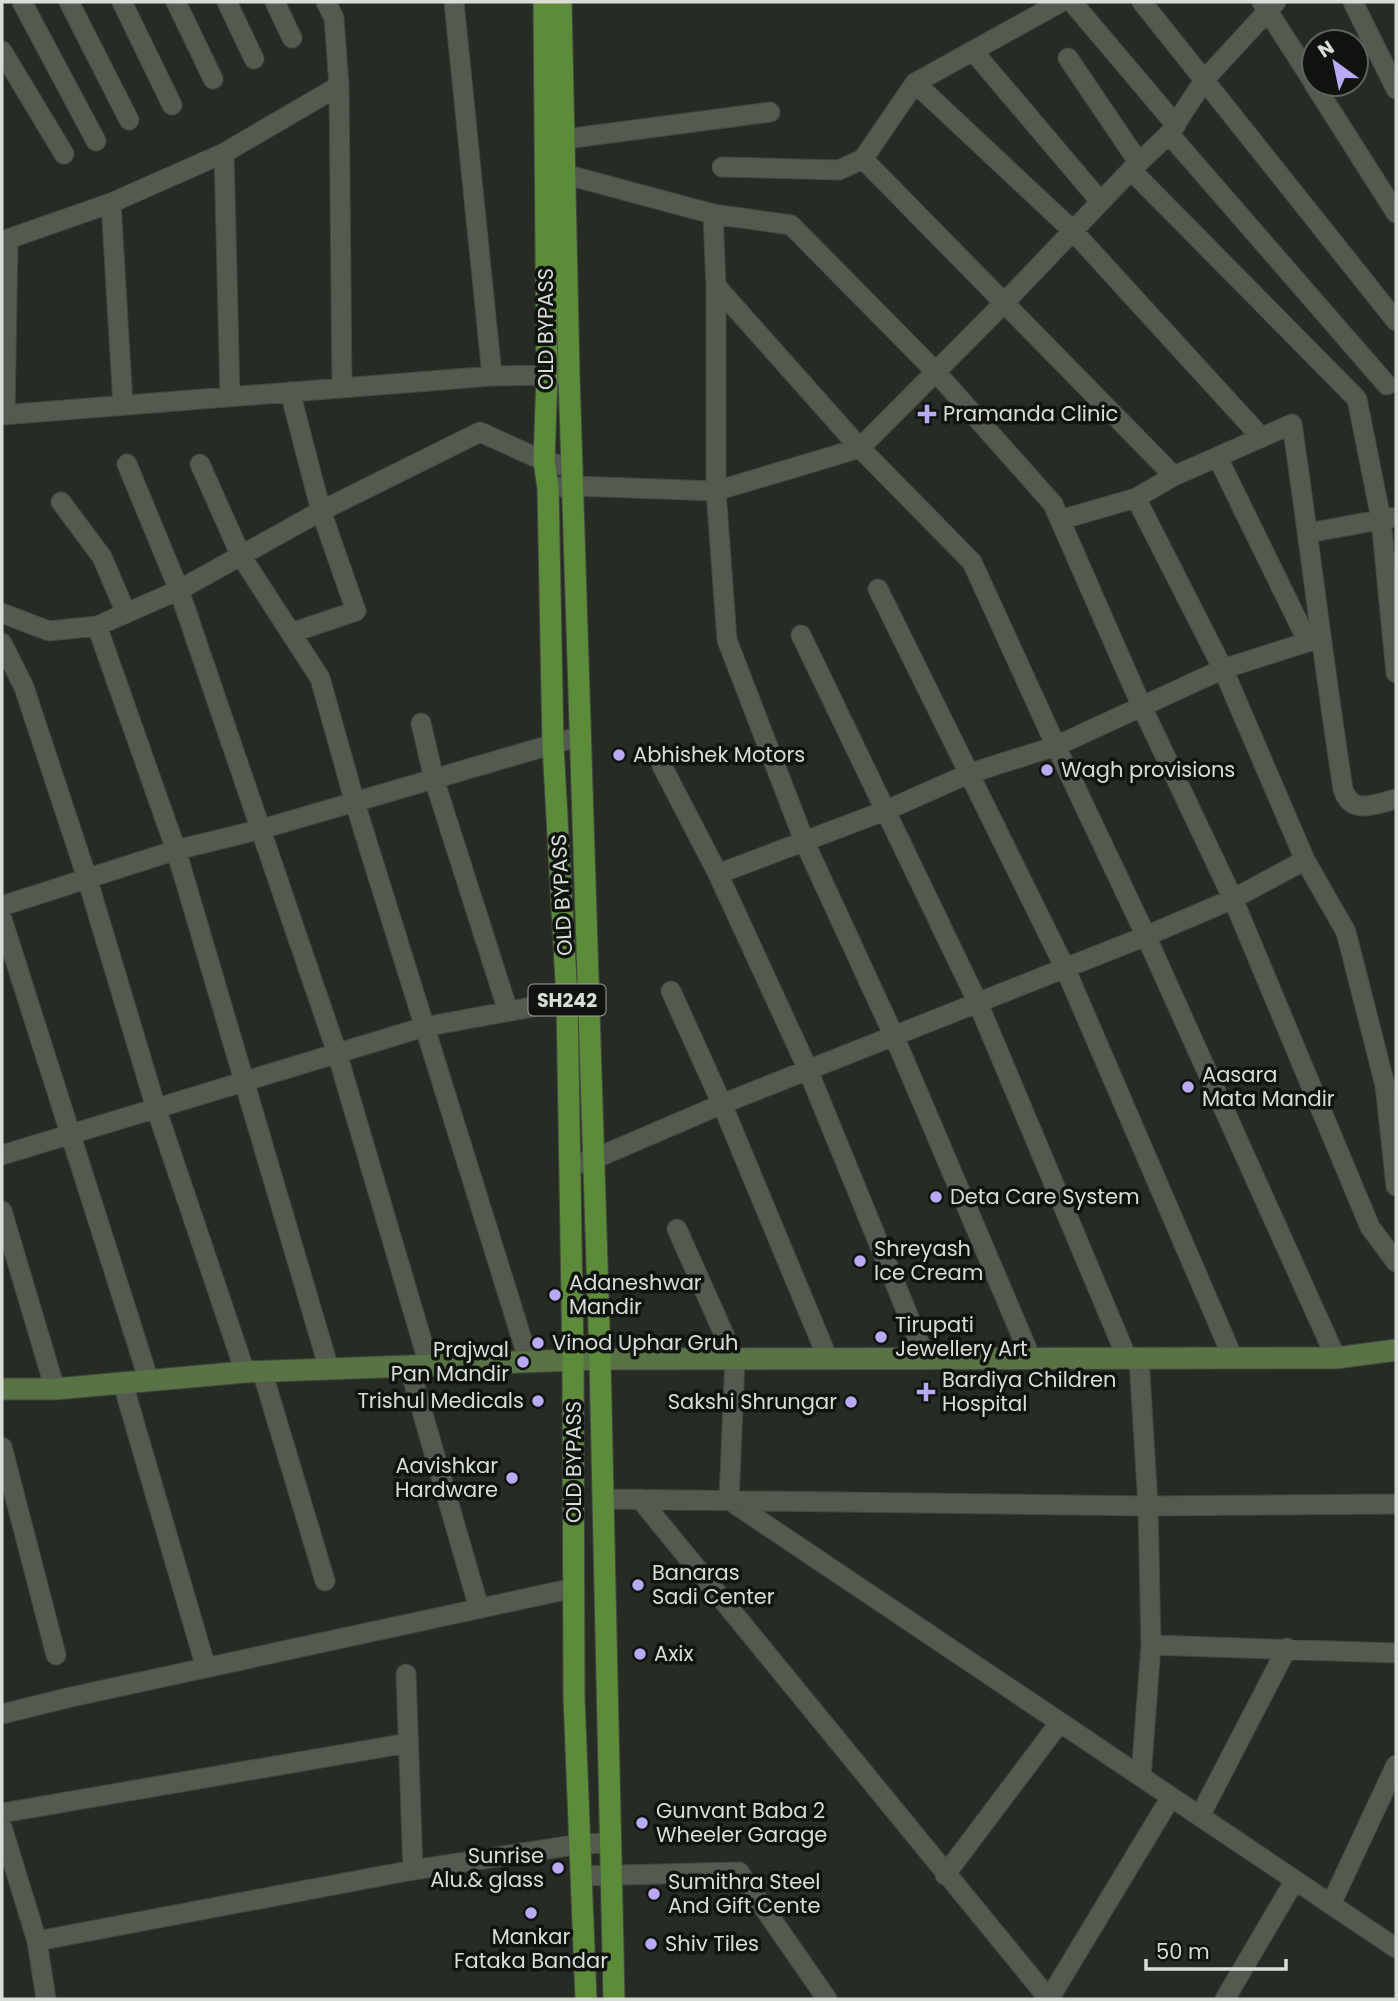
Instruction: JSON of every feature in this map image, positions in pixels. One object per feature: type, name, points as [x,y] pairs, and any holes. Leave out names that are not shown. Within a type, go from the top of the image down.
[{"type":"main road","name":"OLD BYPASS","points":[[544,2],[555,141]]},
{"type":"main road","name":"OLD BYPASS","points":[[561,2],[544,461],[548,488],[553,745],[594,1159],[614,1999]]},
{"type":"main road","name":"OLD BYPASS","points":[[555,173],[569,375],[581,736],[578,999],[570,1166],[574,1697],[586,1999]]},
{"type":"main road","points":[[2,1389],[55,1389],[254,1372],[600,1359],[1336,1358],[1396,1350]]},
{"type":"street","points":[[22,2],[96,141]]},
{"type":"street","points":[[69,2],[129,120]]},
{"type":"street","points":[[121,2],[172,105]]},
{"type":"street","points":[[176,2],[213,79]]},
{"type":"street","points":[[227,2],[254,60]]},
{"type":"street","points":[[275,2],[292,38]]},
{"type":"street","points":[[326,2],[334,18],[339,86],[342,387]]},
{"type":"street","points":[[454,2],[492,376]]},
{"type":"street","points":[[722,167],[839,170],[863,159],[915,83],[1061,2]]},
{"type":"street","points":[[1072,2],[1172,130],[1392,383],[1357,399]]},
{"type":"street","points":[[1143,2],[1396,321]]},
{"type":"street","points":[[1353,2],[1396,89]]},
{"type":"street","points":[[2,613],[49,631],[97,626],[179,590],[321,511],[480,432],[573,477],[716,492],[860,448],[1172,130],[1205,79],[1269,5],[1300,59]]},
{"type":"street","points":[[2,51],[64,153]]},
{"type":"street","points":[[973,51],[1101,201]]},
{"type":"street","points":[[1068,58],[1135,166],[1357,399],[1389,518],[1396,673]]},
{"type":"street","points":[[915,83],[1072,230],[1261,437]]},
{"type":"street","points":[[339,86],[224,153],[111,203],[8,240],[3,415],[492,376],[569,375]]},
{"type":"street","points":[[1323,98],[1396,213]]},
{"type":"street","points":[[555,141],[770,112]]},
{"type":"street","points":[[224,153],[230,396]]},
{"type":"street","points":[[863,159],[1174,476]]},
{"type":"street","points":[[555,173],[713,214],[791,225],[935,371],[1053,504],[1142,707],[1233,899],[1370,1227],[1396,1262]]},
{"type":"street","points":[[111,203],[123,405]]},
{"type":"street","points":[[713,214],[716,286],[716,492],[727,640],[805,843],[894,1035],[1031,1358]]},
{"type":"street","points":[[716,286],[860,448],[972,562],[1146,936],[1336,1358]]},
{"type":"street","points":[[290,392],[321,511],[356,611],[291,633]]},
{"type":"street","points":[[1060,520],[1136,498],[1174,476],[1292,425],[1308,533],[1314,640],[1345,798],[1354,806],[1362,807],[1396,799]]},
{"type":"street","points":[[1218,457],[1314,640]]},
{"type":"street","points":[[127,464],[179,590],[337,1053],[479,1608]]},
{"type":"street","points":[[200,464],[241,556],[320,678],[355,803],[529,1362]]},
{"type":"street","points":[[548,488],[573,477]]},
{"type":"street","points":[[1136,498],[1223,669],[1305,860],[1346,932],[1391,1085],[1396,1186]]},
{"type":"street","points":[[61,502],[102,557],[126,613]]},
{"type":"street","points":[[1308,533],[1389,518]]},
{"type":"street","points":[[878,589],[1065,968],[1233,1358]]},
{"type":"street","points":[[97,626],[176,850],[330,1369]]},
{"type":"street","points":[[801,635],[978,1003],[1133,1358],[1148,1506],[1151,1645],[1141,1777]]},
{"type":"street","points":[[718,874],[805,843],[968,774],[1056,746],[1223,669],[1314,640]]},
{"type":"street","points":[[2,643],[24,687],[87,878],[156,1108],[254,1372],[325,1581]]},
{"type":"street","points":[[421,723],[434,779],[508,1011]]},
{"type":"street","points":[[2,906],[176,850],[355,803],[581,736]]},
{"type":"street","points":[[662,766],[718,874],[808,1070],[926,1359]]},
{"type":"street","points":[[570,1166],[594,1159],[722,1104],[1146,936],[1233,899],[1305,860]]},
{"type":"street","points":[[2,919],[149,1381]]},
{"type":"street","points":[[671,991],[722,1104],[828,1359]]},
{"type":"street","points":[[2,1155],[424,1027],[578,999]]},
{"type":"street","points":[[2,1211],[55,1389]]},
{"type":"street","points":[[677,1229],[735,1359],[729,1500]]},
{"type":"street","points":[[123,1384],[206,1668]]},
{"type":"street","points":[[2,1447],[56,1655]]},
{"type":"street","points":[[603,1499],[1148,1506],[1396,1504]]},
{"type":"street","points":[[640,1499],[1049,1999],[1171,1797]]},
{"type":"street","points":[[729,1500],[1396,1948]]},
{"type":"street","points":[[2,1714],[574,1588]]},
{"type":"street","points":[[1151,1645],[1396,1653]]},
{"type":"street","points":[[1200,1816],[1287,1648]]},
{"type":"street","points":[[406,1674],[413,1870]]},
{"type":"street","points":[[945,1875],[1060,1722]]},
{"type":"street","points":[[2,1813],[408,1743]]},
{"type":"street","points":[[1331,1904],[1396,1765]]},
{"type":"street","points":[[2,1827],[37,1941],[46,1999]]},
{"type":"street","points":[[37,1941],[413,1870],[580,1844],[610,1843]]},
{"type":"street","points":[[581,1876],[739,1872],[827,1999]]},
{"type":"street","points":[[1225,1999],[1295,1880]]},
{"type":"place","name":"Pramanda Clinic","points":[[927,414]]},
{"type":"place","name":"Abhishek Motors","points":[[619,755]]},
{"type":"place","name":"Wagh provisions","points":[[1047,770]]},
{"type":"place","name":"Aasara Mata Mandir","points":[[1188,1087]]},
{"type":"place","name":"Deta Care System","points":[[936,1197]]},
{"type":"place","name":"Shreyash Ice Cream","points":[[860,1261]]},
{"type":"place","name":"Adaneshwar Mandir","points":[[555,1295]]},
{"type":"place","name":"Tirupati Jewellery Art","points":[[881,1337]]},
{"type":"place","name":"Vinod Uphar Gruh","points":[[538,1343]]},
{"type":"place","name":"Prajwal Pan Mandir","points":[[523,1362]]},
{"type":"place","name":"Bardiya Children Hospital","points":[[926,1392]]},
{"type":"place","name":"Trishul Medicals","points":[[538,1401]]},
{"type":"place","name":"Sakshi Shrungar","points":[[851,1402]]},
{"type":"place","name":"Aavishkar Hardware","points":[[512,1478]]},
{"type":"place","name":"Banaras Sadi Center","points":[[638,1585]]},
{"type":"place","name":"Axix","points":[[640,1654]]},
{"type":"place","name":"Gunvant Baba 2 Wheeler Garage","points":[[642,1823]]},
{"type":"place","name":"Sunrise Alu.& glass","points":[[558,1868]]},
{"type":"place","name":"Sumithra Steel And Gift Cente","points":[[654,1894]]},
{"type":"place","name":"Mankar Fataka Bandar","points":[[531,1913]]},
{"type":"place","name":"Shiv Tiles","points":[[651,1944]]}]
